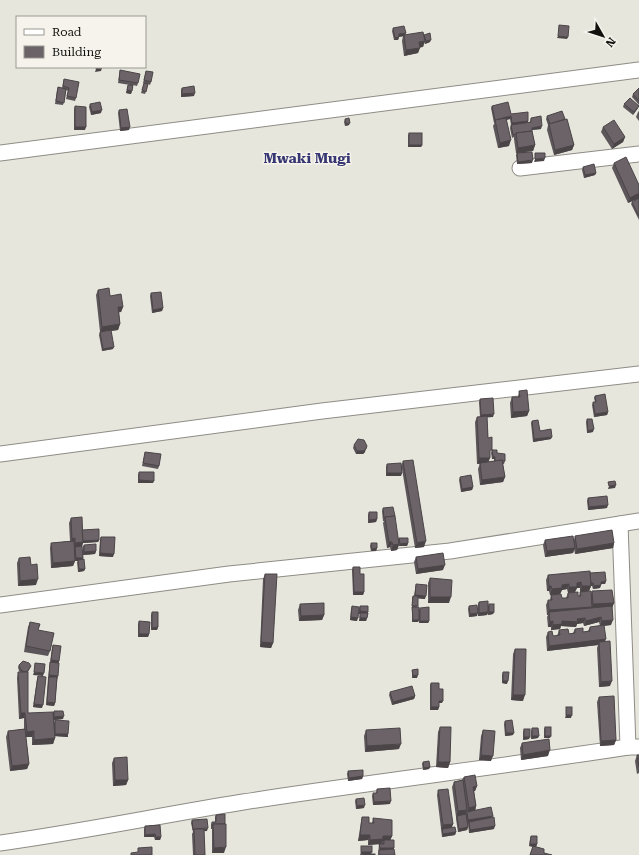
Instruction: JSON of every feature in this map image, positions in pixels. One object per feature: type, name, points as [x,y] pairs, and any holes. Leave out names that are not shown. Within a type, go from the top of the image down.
[{"type":"street","points":[[0,152],[639,70]]},
{"type":"street","points":[[520,168],[639,154]]},
{"type":"street","points":[[0,454],[322,411],[639,374]]},
{"type":"street","points":[[0,605],[229,574],[450,551],[639,521]]},
{"type":"street","points":[[0,843],[39,838],[243,802],[503,767],[634,747],[620,524]]},
{"type":"building","points":[[559,25],[569,26],[568,37],[558,36]]},
{"type":"building","points":[[404,26],[406,33],[399,34],[399,37],[395,38],[393,28]]},
{"type":"building","points":[[423,32],[425,41],[419,42],[420,48],[406,50],[404,35]]},
{"type":"building","points":[[430,33],[431,40],[426,41],[424,35]]},
{"type":"building","points":[[120,70],[140,74],[138,83],[119,80]]},
{"type":"building","points":[[146,71],[153,72],[151,82],[144,80]]},
{"type":"building","points":[[64,79],[79,82],[76,98],[67,96],[69,88],[63,86]]},
{"type":"building","points":[[144,83],[148,84],[146,92],[142,90]]},
{"type":"building","points":[[128,85],[133,85],[132,91],[127,90]]},
{"type":"building","points":[[194,86],[195,93],[182,94],[182,88]]},
{"type":"building","points":[[58,87],[66,89],[64,103],[56,101]]},
{"type":"building","points":[[639,88],[639,101],[633,94]]},
{"type":"building","points":[[630,98],[639,106],[634,112],[624,104]]},
{"type":"building","points":[[100,102],[102,110],[92,112],[90,104]]},
{"type":"building","points":[[508,102],[511,114],[528,112],[528,121],[512,123],[511,116],[495,120],[492,106]]},
{"type":"building","points":[[75,106],[86,107],[86,127],[75,127]]},
{"type":"building","points":[[127,109],[130,127],[121,128],[119,110]]},
{"type":"building","points":[[562,111],[565,119],[550,124],[547,116]]},
{"type":"building","points":[[541,116],[542,126],[532,128],[532,131],[516,133],[513,135],[511,125],[531,122],[531,118]]},
{"type":"building","points":[[349,118],[350,123],[346,124],[345,119]]},
{"type":"building","points":[[506,118],[511,140],[500,143],[495,120]]},
{"type":"building","points":[[567,119],[574,145],[555,150],[549,124]]},
{"type":"building","points":[[614,120],[625,137],[614,144],[603,127]]},
{"type":"building","points":[[532,131],[535,145],[518,148],[516,133]]},
{"type":"building","points":[[409,133],[422,133],[422,145],[409,145]]},
{"type":"building","points":[[532,152],[533,160],[518,162],[517,153]]},
{"type":"building","points":[[535,153],[545,153],[545,158],[535,159]]},
{"type":"building","points":[[626,157],[639,185],[639,193],[630,198],[614,163]]},
{"type":"building","points":[[594,164],[596,173],[585,175],[583,167]]},
{"type":"building","points":[[639,198],[639,216],[632,202]]},
{"type":"building","points":[[109,288],[110,296],[121,294],[123,307],[118,307],[120,324],[102,327],[98,290]]},
{"type":"building","points":[[161,292],[163,308],[153,310],[151,293]]},
{"type":"building","points":[[111,330],[114,347],[103,349],[100,332]]},
{"type":"building","points":[[527,390],[529,411],[513,412],[512,397],[520,397],[519,391]]},
{"type":"building","points":[[605,394],[608,412],[595,414],[593,402],[596,402],[595,396]]},
{"type":"building","points":[[493,398],[494,414],[481,415],[480,399]]},
{"type":"building","points":[[487,416],[488,438],[492,437],[492,450],[490,450],[490,458],[479,458],[477,417]]},
{"type":"building","points":[[587,419],[592,419],[594,429],[588,431]]},
{"type":"building","points":[[538,420],[540,431],[551,429],[552,437],[534,439],[532,421]]},
{"type":"building","points":[[358,439],[364,440],[367,446],[363,451],[357,451],[354,445]]},
{"type":"building","points":[[492,450],[497,450],[497,453],[505,454],[505,461],[495,461]]},
{"type":"building","points":[[145,452],[161,454],[159,466],[143,463]]},
{"type":"building","points":[[413,460],[426,541],[417,543],[403,461]]},
{"type":"building","points":[[502,460],[505,477],[482,480],[480,463]]},
{"type":"building","points":[[401,463],[402,473],[387,473],[387,464]]},
{"type":"building","points":[[139,472],[154,472],[154,481],[139,480]]},
{"type":"building","points":[[471,475],[473,487],[462,489],[460,477]]},
{"type":"building","points":[[615,481],[616,485],[609,486],[608,482]]},
{"type":"building","points":[[607,496],[608,505],[589,507],[588,498]]},
{"type":"building","points":[[393,507],[395,516],[384,518],[383,508]]},
{"type":"building","points":[[369,512],[377,512],[377,519],[369,520]]},
{"type":"building","points":[[395,516],[399,544],[393,545],[392,542],[389,542],[385,517]]},
{"type":"building","points":[[82,517],[83,542],[75,543],[75,538],[72,539],[71,518]]},
{"type":"building","points":[[99,529],[99,540],[83,541],[82,530]]},
{"type":"building","points":[[612,530],[614,543],[577,549],[575,536]]},
{"type":"building","points":[[573,536],[575,548],[547,551],[545,540]]},
{"type":"building","points":[[101,537],[115,537],[114,554],[100,553]]},
{"type":"building","points":[[399,538],[408,538],[408,543],[400,544]]},
{"type":"building","points":[[74,541],[75,561],[53,563],[51,543]]},
{"type":"building","points":[[371,543],[377,543],[377,548],[372,549]]},
{"type":"building","points":[[96,544],[96,551],[84,552],[84,545]]},
{"type":"building","points":[[82,546],[83,558],[76,558],[75,547]]},
{"type":"building","points":[[443,553],[445,565],[418,569],[416,557]]},
{"type":"building","points":[[30,557],[31,565],[37,564],[38,579],[20,581],[19,558]]},
{"type":"building","points":[[84,559],[85,569],[79,569],[78,560]]},
{"type":"building","points":[[353,567],[360,567],[360,574],[364,574],[364,592],[354,592]]},
{"type":"building","points":[[590,571],[591,586],[582,586],[581,582],[577,583],[577,587],[569,587],[569,584],[562,585],[562,588],[552,589],[551,586],[549,586],[548,575]]},
{"type":"building","points":[[605,572],[606,581],[601,582],[601,585],[594,586],[593,583],[591,583],[590,573]]},
{"type":"building","points":[[265,574],[277,574],[273,643],[261,642]]},
{"type":"building","points":[[430,578],[452,580],[451,597],[430,597]]},
{"type":"building","points":[[416,584],[427,585],[426,596],[415,595]]},
{"type":"building","points":[[612,590],[614,603],[593,604],[592,591]]},
{"type":"building","points":[[591,591],[592,607],[549,610],[548,600],[552,600],[551,595],[561,594],[562,598],[568,598],[568,593],[578,592],[578,596],[581,596],[580,592]]},
{"type":"building","points":[[413,596],[418,596],[418,606],[412,606]]},
{"type":"building","points":[[488,601],[488,612],[479,613],[479,602]]},
{"type":"building","points":[[324,603],[324,615],[301,616],[300,604]]},
{"type":"building","points":[[489,604],[494,604],[494,612],[489,612]]},
{"type":"building","points":[[477,605],[478,613],[470,614],[469,606]]},
{"type":"building","points":[[352,606],[359,607],[358,618],[351,617]]},
{"type":"building","points":[[360,606],[368,606],[368,612],[360,611]]},
{"type":"building","points":[[612,606],[613,620],[602,621],[601,617],[586,621],[585,618],[577,619],[578,622],[562,621],[562,624],[553,625],[553,621],[550,622],[549,612]]},
{"type":"building","points":[[412,607],[419,607],[419,620],[413,620]]},
{"type":"building","points":[[429,607],[429,621],[420,621],[420,608]]},
{"type":"building","points":[[152,612],[158,612],[158,627],[152,628]]},
{"type":"building","points":[[360,613],[368,613],[367,618],[360,618]]},
{"type":"building","points":[[139,621],[150,622],[149,634],[139,634]]},
{"type":"building","points":[[30,622],[40,624],[38,630],[54,633],[50,651],[26,646]]},
{"type":"building","points":[[604,625],[606,639],[549,646],[548,632],[552,631],[553,636],[560,635],[559,630],[568,629],[569,634],[575,633],[575,629],[583,628],[583,632],[590,631],[590,627]]},
{"type":"building","points":[[610,641],[612,681],[601,682],[599,642]]},
{"type":"building","points":[[53,645],[61,646],[59,661],[51,660]]},
{"type":"building","points":[[515,649],[526,649],[525,695],[513,695]]},
{"type":"building","points":[[23,661],[29,663],[31,666],[27,672],[22,671],[20,668],[19,665]]},
{"type":"building","points":[[50,662],[59,663],[58,676],[49,675]]},
{"type":"building","points":[[35,663],[45,664],[44,673],[34,672]]},
{"type":"building","points":[[418,669],[418,675],[413,676],[412,670]]},
{"type":"building","points":[[18,672],[28,672],[28,713],[53,712],[55,738],[34,740],[34,731],[27,732],[25,713],[21,713]]},
{"type":"building","points":[[503,672],[509,672],[508,681],[503,681]]},
{"type":"building","points":[[38,676],[46,677],[43,705],[34,704]]},
{"type":"building","points":[[49,677],[57,677],[55,703],[47,702]]},
{"type":"building","points":[[431,683],[439,683],[439,689],[443,689],[443,701],[439,701],[439,707],[431,707]]},
{"type":"building","points":[[412,686],[415,696],[393,702],[390,692]]},
{"type":"building","points":[[614,696],[616,740],[601,741],[599,697]]},
{"type":"building","points":[[566,707],[572,707],[572,715],[566,715]]},
{"type":"building","points":[[54,711],[63,711],[64,716],[54,717]]},
{"type":"building","points":[[55,720],[69,721],[68,734],[55,734]]},
{"type":"building","points":[[512,720],[514,733],[506,733],[505,721]]},
{"type":"building","points":[[440,727],[451,727],[450,762],[438,762]]},
{"type":"building","points":[[545,727],[551,727],[551,736],[545,736]]},
{"type":"building","points":[[400,728],[401,744],[367,746],[366,730]]},
{"type":"building","points":[[532,728],[538,728],[539,736],[532,736]]},
{"type":"building","points":[[25,729],[29,764],[12,766],[8,731]]},
{"type":"building","points":[[524,729],[530,729],[530,737],[524,737]]},
{"type":"building","points":[[483,730],[495,731],[493,756],[481,755]]},
{"type":"building","points":[[549,739],[550,750],[523,755],[522,743]]},
{"type":"building","points":[[637,755],[639,755],[639,767]]},
{"type":"building","points":[[127,757],[128,780],[115,780],[114,758]]},
{"type":"building","points":[[429,761],[430,767],[424,768],[423,762]]},
{"type":"building","points":[[363,770],[363,776],[349,778],[348,771]]},
{"type":"building","points":[[475,775],[477,786],[473,787],[476,806],[469,808],[464,777]]},
{"type":"building","points":[[463,780],[467,810],[458,811],[454,782]]},
{"type":"building","points":[[390,788],[391,801],[374,802],[373,793],[377,793],[377,789]]},
{"type":"building","points":[[448,789],[453,824],[443,825],[438,790]]},
{"type":"building","points":[[364,798],[365,805],[357,806],[356,799]]},
{"type":"building","points":[[491,807],[493,816],[468,820],[467,812]]},
{"type":"building","points":[[225,814],[225,824],[213,824],[212,826],[212,822],[216,822],[216,815]]},
{"type":"building","points":[[466,814],[468,827],[459,829],[457,816]]},
{"type":"building","points":[[362,817],[369,817],[369,823],[374,823],[373,818],[392,820],[392,836],[383,836],[383,839],[370,840],[370,835],[360,835]]},
{"type":"building","points":[[494,817],[495,826],[470,830],[469,822]]},
{"type":"building","points":[[207,819],[208,828],[193,830],[192,820]]},
{"type":"building","points":[[213,824],[226,824],[226,847],[214,848]]},
{"type":"building","points":[[160,825],[161,837],[156,837],[155,834],[145,835],[145,826]]},
{"type":"building","points":[[455,827],[456,832],[443,834],[442,829]]},
{"type":"building","points":[[194,829],[204,829],[205,855],[195,855]]},
{"type":"building","points":[[531,836],[537,836],[537,844],[530,844]]},
{"type":"building","points":[[384,840],[394,840],[394,848],[380,848],[379,844],[384,844]]},
{"type":"building","points":[[361,846],[372,846],[372,852],[361,852]]},
{"type":"building","points":[[533,846],[544,849],[544,853],[552,855],[530,855]]},
{"type":"building","points":[[152,847],[152,855],[131,855],[131,853],[138,852],[138,848]]},
{"type":"building","points":[[394,849],[395,855],[379,855],[379,850]]},
{"type":"building","points":[[375,854],[375,855],[363,855]]},
{"type":"district","name":"Mwaki Mugi","points":[[307,158]]}]
